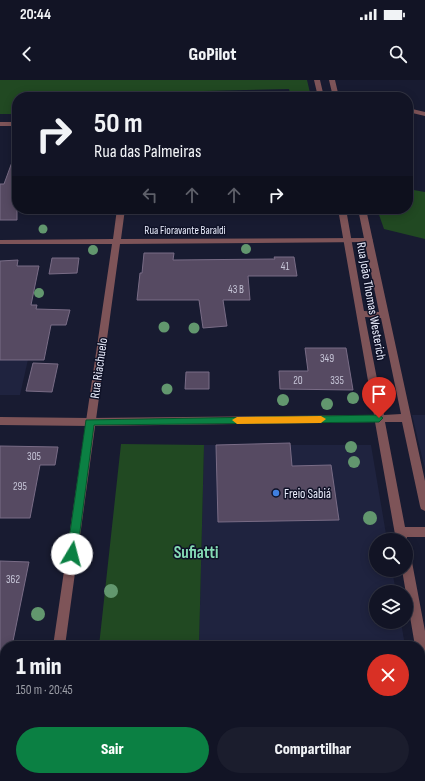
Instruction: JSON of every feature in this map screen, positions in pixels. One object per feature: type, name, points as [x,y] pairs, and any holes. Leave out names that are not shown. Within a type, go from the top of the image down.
[{"type":"street","points":[[317,80],[319,92]]},
{"type":"street","points":[[332,80],[334,92]]},
{"type":"street","points":[[413,111],[425,114]]},
{"type":"street","points":[[0,124],[12,124]]},
{"type":"street","name":"Rua Riachuelo","points":[[60,641],[120,214]]},
{"type":"street","name":"Rua João Thomas Westerich","points":[[343,214],[400,533]]},
{"type":"street","name":"Rua João Thomas Westerich","points":[[363,214],[425,506]]},
{"type":"street","name":"Rua Fioravante Baraldi","points":[[0,242],[369,240]]},
{"type":"street","points":[[360,314],[385,315]]},
{"type":"street","points":[[0,421],[90,422],[406,418]]},
{"type":"street","points":[[413,534],[425,532]]},
{"type":"street","points":[[409,577],[421,641]]},
{"type":"shaded area","points":[[0,333],[34,333],[20,395],[0,395]]},
{"type":"shaded area","points":[[412,415],[425,415],[425,469]]},
{"type":"shaded area","points":[[204,445],[371,445],[386,533],[369,533],[369,577],[393,577],[395,585],[369,585],[369,629],[402,629],[404,641],[199,641]]},
{"type":"green space","points":[[0,80],[307,80],[310,92],[290,92],[289,89],[163,92],[12,92],[12,114],[0,114]]},
{"type":"green space","points":[[413,190],[425,192],[425,239],[384,229],[379,214],[413,214]]},
{"type":"green space","points":[[121,444],[204,445],[199,641],[100,641]]},
{"type":"building","points":[[12,162],[12,214],[17,214],[17,220],[0,220],[0,184],[4,184]]},
{"type":"building","points":[[144,253],[174,253],[173,260],[275,259],[274,257],[294,257],[297,276],[248,276],[250,300],[223,300],[227,326],[203,328],[199,300],[137,300]]},
{"type":"building","points":[[52,258],[79,258],[77,273],[49,274]]},
{"type":"building","points":[[18,260],[17,266],[39,266],[31,305],[37,305],[36,309],[70,310],[66,325],[51,325],[44,360],[0,360],[0,261]]},
{"type":"building","points":[[305,348],[346,348],[353,390],[280,389],[279,371],[308,371]]},
{"type":"building","points":[[33,363],[58,364],[52,392],[26,391]]},
{"type":"building","points":[[186,372],[209,372],[209,389],[185,389]]},
{"type":"building","name":"Freio Sabiá","points":[[290,443],[292,466],[331,465],[339,520],[218,522],[216,445]]},
{"type":"building","points":[[0,446],[58,447],[55,465],[40,465],[30,518],[0,518]]},
{"type":"building","points":[[0,561],[29,562],[13,641],[0,641]]},
{"type":"slow traffic","points":[[237,420],[321,419]]},
{"type":"place","name":"Freio Sabiá","points":[[276,493]]},
{"type":"district","name":"Sufiatti","points":[[196,552]]},
{"type":"route","points":[[72,554],[90,422],[379,418]]}]
